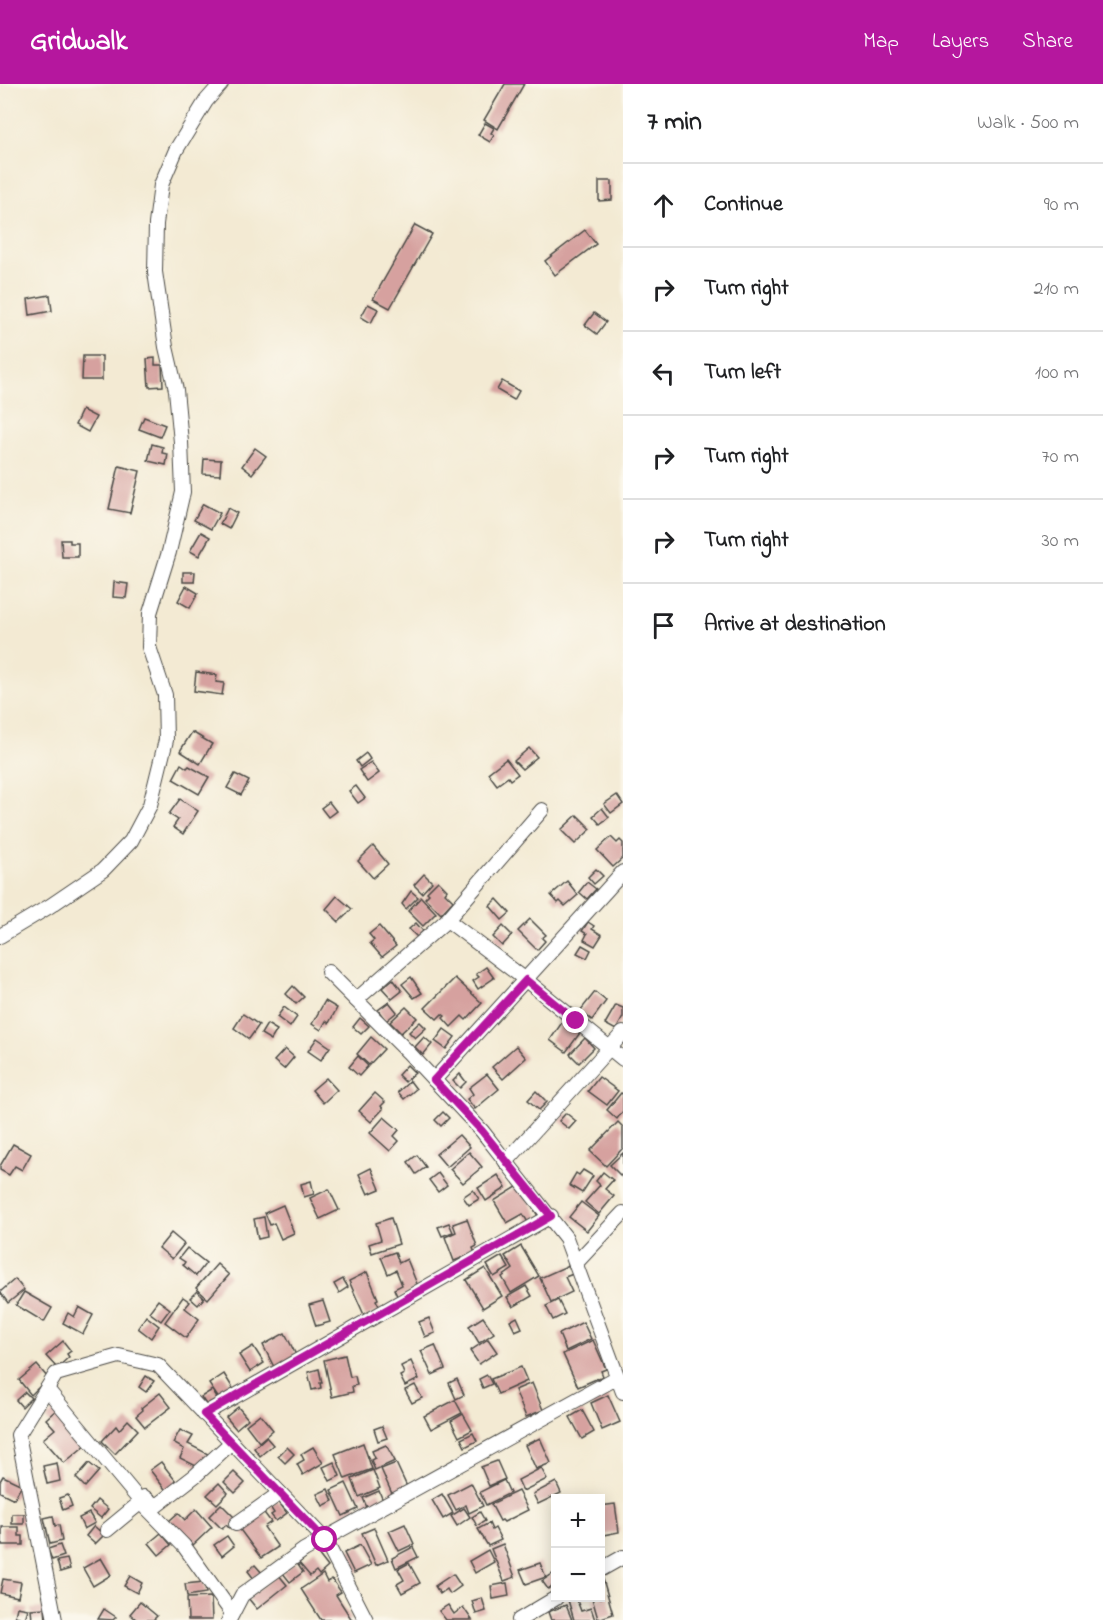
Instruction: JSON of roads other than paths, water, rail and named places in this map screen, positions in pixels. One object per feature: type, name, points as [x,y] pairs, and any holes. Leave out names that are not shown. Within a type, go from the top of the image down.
[{"type":"street","points":[[0,936],[103,870],[131,841],[150,805],[166,740],[165,695],[149,647],[150,613],[169,552],[183,492],[176,390],[166,347],[155,272],[156,224],[161,185],[176,150],[206,100],[221,84]]},
{"type":"street","points":[[356,1000],[447,920],[542,810]]},
{"type":"street","points":[[434,1080],[623,872]]},
{"type":"street","points":[[447,920],[526,980],[623,1059]]},
{"type":"street","points":[[328,972],[482,1131],[551,1216],[566,1238],[623,1392]]},
{"type":"street","points":[[506,1162],[623,1033]]},
{"type":"street","points":[[576,1263],[623,1213]]},
{"type":"street","points":[[204,1414],[551,1216]]},
{"type":"street","points":[[55,1620],[18,1435],[56,1374],[118,1356],[158,1365],[325,1540],[366,1620]]},
{"type":"street","points":[[47,1389],[141,1502],[184,1546],[230,1617],[242,1595],[285,1562],[618,1377]]},
{"type":"street","points":[[106,1530],[141,1502],[144,1497],[156,1506],[232,1442]]},
{"type":"street","points":[[236,1524],[280,1493]]},
{"type":"street","points":[[605,1567],[623,1557]]},
{"type":"street","points":[[519,1620],[551,1601]]}]
